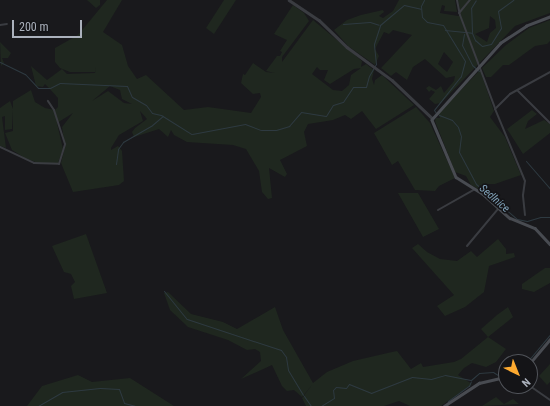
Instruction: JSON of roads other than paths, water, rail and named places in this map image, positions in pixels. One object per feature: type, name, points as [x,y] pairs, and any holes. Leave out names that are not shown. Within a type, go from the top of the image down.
[{"type":"main road","points":[[550,17],[527,26],[510,36],[479,66],[432,118],[452,170],[461,182],[475,189],[498,210],[514,220],[535,228],[550,244]]},
{"type":"main road","points":[[538,354],[550,339]]},
{"type":"main road","points":[[444,406],[479,383],[498,379]]},
{"type":"street","points":[[289,0],[319,20],[349,49],[392,80],[432,118]]},
{"type":"street","points":[[457,0],[459,13],[495,109],[525,181],[523,195],[525,215]]},
{"type":"street","points":[[459,13],[470,0]]},
{"type":"street","points":[[0,25],[7,24]]},
{"type":"street","points":[[495,109],[510,94],[518,91],[550,72]]},
{"type":"street","points":[[518,91],[550,122]]},
{"type":"street","points":[[0,147],[34,163],[59,164],[65,144],[54,110],[48,101]]},
{"type":"street","points":[[438,210],[475,189]]},
{"type":"street","points":[[467,246],[498,210]]},
{"type":"street","points":[[538,392],[550,400]]},
{"type":"waterway","name":"Sedlnice","points":[[424,0],[421,6],[422,17],[427,22],[443,25],[465,61],[461,76],[434,110],[436,113]]},
{"type":"waterway","points":[[472,32],[471,8],[476,0]]},
{"type":"waterway","points":[[445,30],[472,33],[475,40],[482,46],[491,44],[501,28],[498,11],[513,0]]},
{"type":"waterway","points":[[0,62],[25,74],[38,88],[50,88],[60,83],[127,86],[132,97],[146,105],[152,113],[161,115],[192,134],[245,124],[261,130],[276,130],[289,126],[301,112],[326,116],[333,105],[343,102],[353,87],[366,87],[369,76],[376,64],[374,44],[380,25],[404,5],[421,9]]},
{"type":"waterway","points":[[343,24],[370,22],[379,25]]},
{"type":"waterway","points":[[464,34],[462,45],[472,65],[479,71]]},
{"type":"waterway","name":"Sedlnice","points":[[439,115],[452,120],[458,127],[461,136],[459,152],[476,184],[517,219],[527,221],[540,217],[550,217]]},
{"type":"waterway","points":[[116,164],[118,149],[123,142],[151,126],[163,116]]},
{"type":"waterway","points":[[526,161],[550,189]]},
{"type":"waterway","points":[[164,291],[187,319],[281,350],[286,357],[288,370],[303,395]]},
{"type":"waterway","points":[[534,354],[550,335]]},
{"type":"waterway","points":[[321,406],[334,398],[333,390],[336,387],[346,388],[349,384],[371,393],[412,377],[431,379],[445,375],[471,380],[479,373],[493,372],[498,375]]},
{"type":"waterway","points":[[447,406],[448,401],[469,386],[471,381]]},
{"type":"waterway","points":[[38,406],[62,392],[100,388],[119,389],[124,403],[135,406]]},
{"type":"waterway","points":[[304,396],[311,406]]}]
